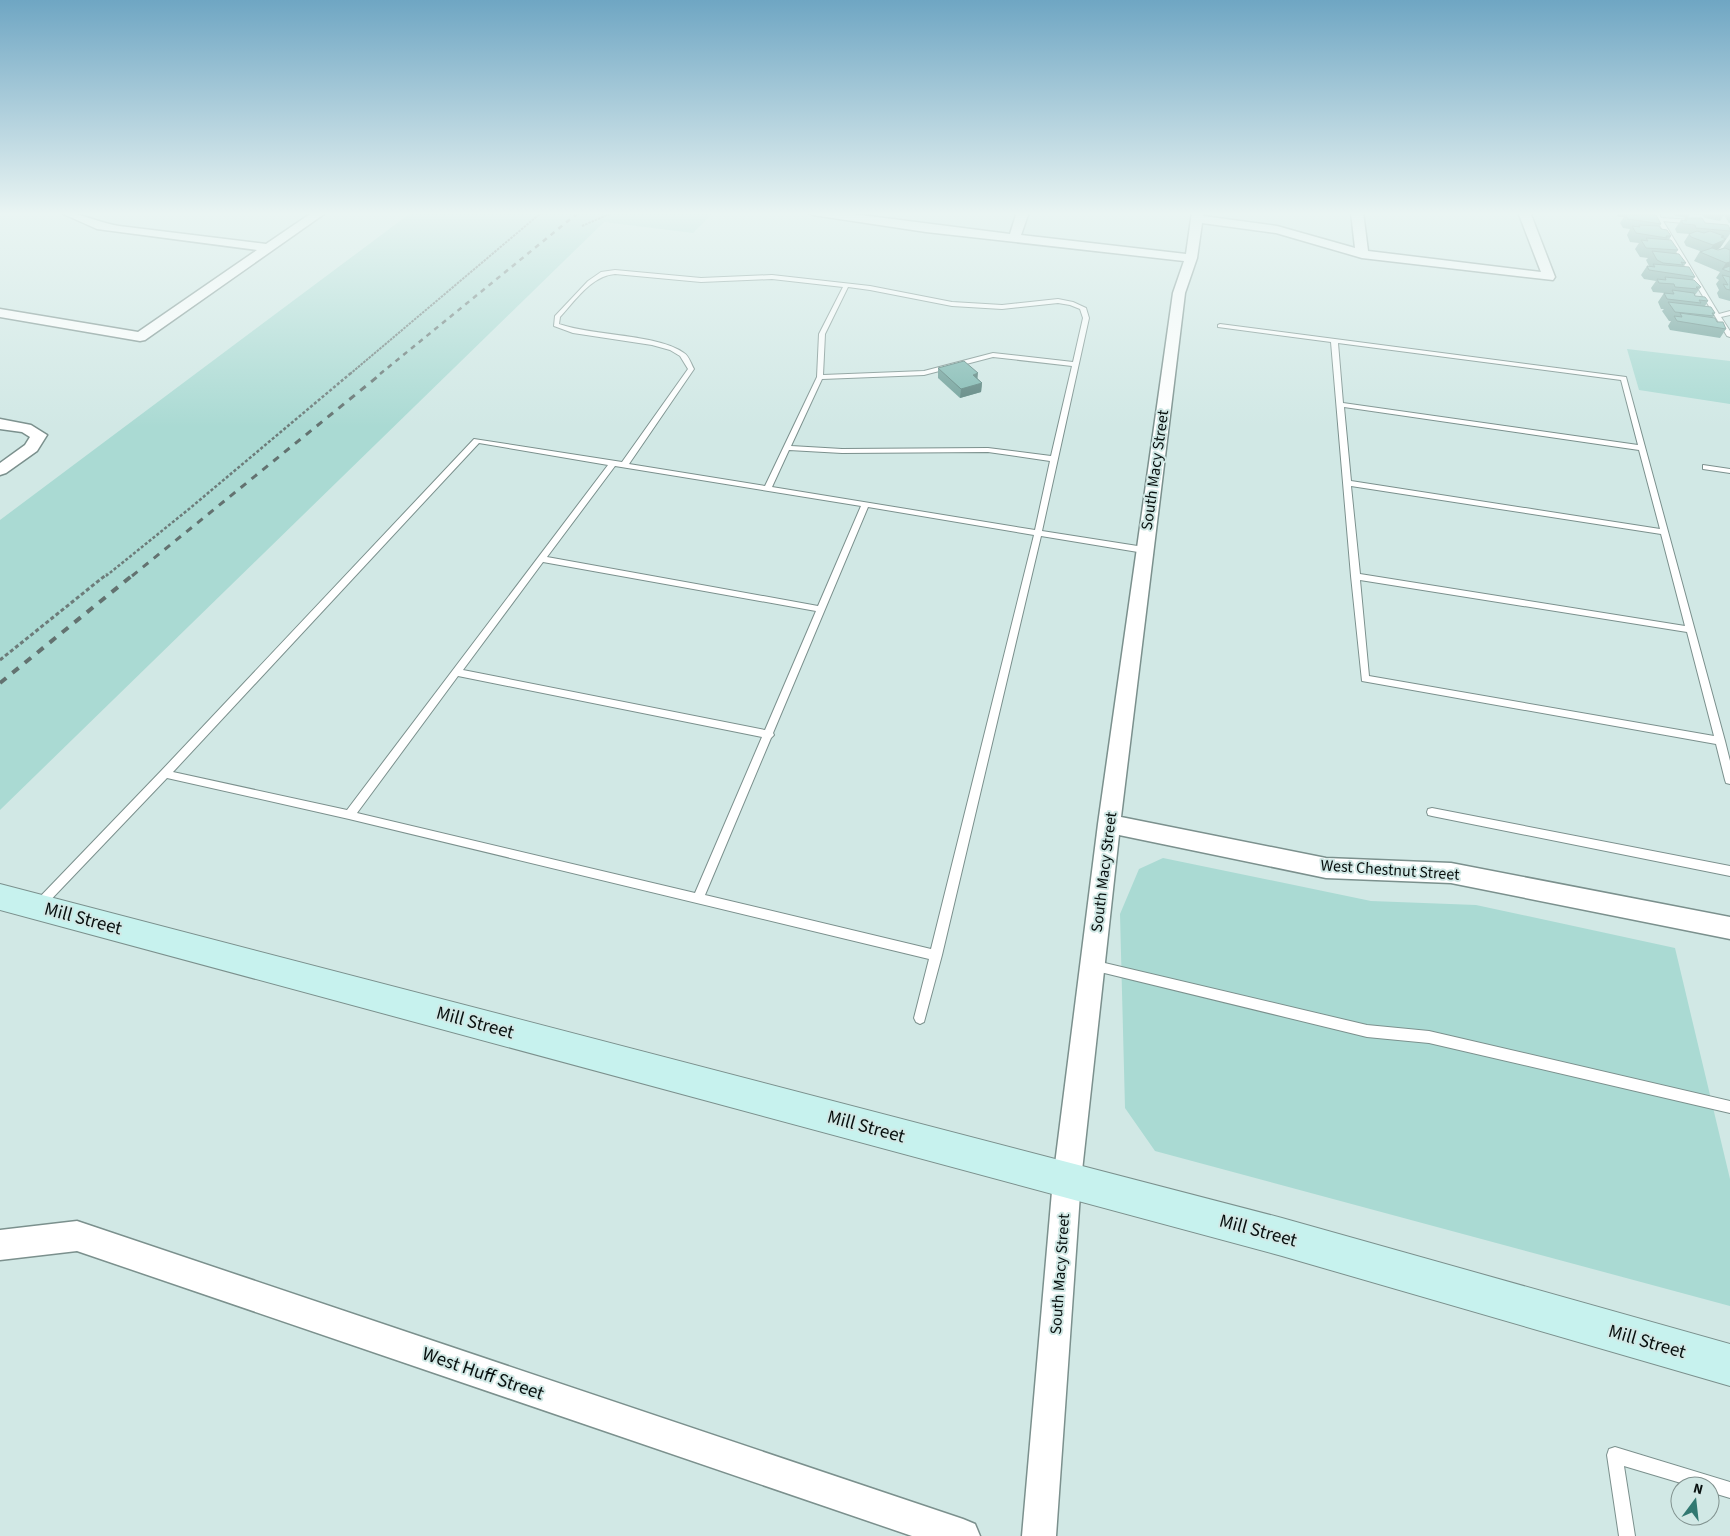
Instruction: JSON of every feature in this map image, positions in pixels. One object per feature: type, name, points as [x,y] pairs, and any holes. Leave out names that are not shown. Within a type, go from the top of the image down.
[{"type":"main road","name":"Mill Street","points":[[0,896],[1282,1237],[1730,1365]]},
{"type":"street","points":[[0,313],[140,337],[216,284]]},
{"type":"street","name":"South Macy Street","points":[[1039,1536],[1067,1180],[1144,550],[1179,294],[1182,284]]},
{"type":"street","points":[[0,424],[26,428],[39,435],[31,448],[0,470]]},
{"type":"street","name":"West Chestnut Street","points":[[1109,824],[1326,868],[1451,873],[1730,928]]},
{"type":"street","name":"West Huff Street","points":[[0,1245],[77,1236],[963,1536]]},
{"type":"lane","points":[[588,284],[557,317],[556,325],[573,331],[653,343],[672,349],[683,355],[691,369],[624,465]]},
{"type":"lane","points":[[827,284],[870,288],[952,304],[1002,307],[1058,301],[1071,303],[1083,308],[1086,318],[1038,533],[920,1018]]},
{"type":"lane","points":[[1698,284],[1729,336]]},
{"type":"lane","points":[[768,488],[820,376],[822,334],[846,286]]},
{"type":"lane","points":[[1717,316],[1730,313]]},
{"type":"lane","points":[[1220,326],[1624,378],[1730,780]]},
{"type":"lane","points":[[1334,340],[1365,679],[1720,741]]},
{"type":"lane","points":[[820,376],[924,373],[993,354],[1076,364]]},
{"type":"lane","points":[[1339,404],[1642,448]]},
{"type":"lane","points":[[37,907],[165,774],[477,441],[1144,550]]},
{"type":"lane","points":[[788,448],[882,451],[988,450],[1054,458]]},
{"type":"lane","points":[[349,815],[613,463]]},
{"type":"lane","points":[[1706,467],[1730,471]]},
{"type":"lane","points":[[1347,483],[1664,532]]},
{"type":"lane","points":[[698,898],[866,504]]},
{"type":"lane","points":[[541,559],[821,609]]},
{"type":"lane","points":[[1355,576],[1691,630]]},
{"type":"lane","points":[[456,672],[769,735]]},
{"type":"lane","points":[[165,774],[349,815],[936,955]]},
{"type":"lane","points":[[1432,812],[1730,871]]},
{"type":"lane","points":[[1092,965],[1367,1031],[1429,1037],[1730,1107]]},
{"type":"lane","points":[[1627,1536],[1615,1455],[1730,1490]]},
{"type":"path","points":[[0,660],[189,509],[457,284]]},
{"type":"green space","points":[[316,284],[541,284],[0,810],[0,520]]},
{"type":"green space","points":[[1627,349],[1730,361],[1730,404],[1639,390]]},
{"type":"green space","points":[[1163,858],[1371,901],[1476,905],[1675,948],[1730,1179],[1730,1306],[1155,1151],[1125,1108],[1120,914],[1139,869]]},
{"type":"building","points":[[1669,284],[1698,284],[1701,287],[1696,287],[1698,289],[1675,287],[1674,284]]},
{"type":"building","points":[[1723,284],[1728,285],[1727,284],[1730,284],[1730,290],[1726,289]]},
{"type":"building","points":[[1672,290],[1694,293],[1695,296],[1705,297],[1708,301],[1699,300],[1701,303],[1667,299],[1664,293],[1674,294]]},
{"type":"building","points":[[1668,302],[1711,307],[1715,313],[1712,313],[1714,316],[1675,312]]},
{"type":"building","points":[[1680,313],[1715,318],[1717,322],[1723,322],[1726,329],[1677,321],[1674,316],[1682,317]]},
{"type":"building","points":[[964,361],[978,373],[973,375],[982,383],[961,389],[938,368]]},
{"type":"railway","points":[[380,374],[491,284]]},
{"type":"railway","points":[[132,576],[382,373]]},
{"type":"railway","points":[[0,683],[134,574]]}]
